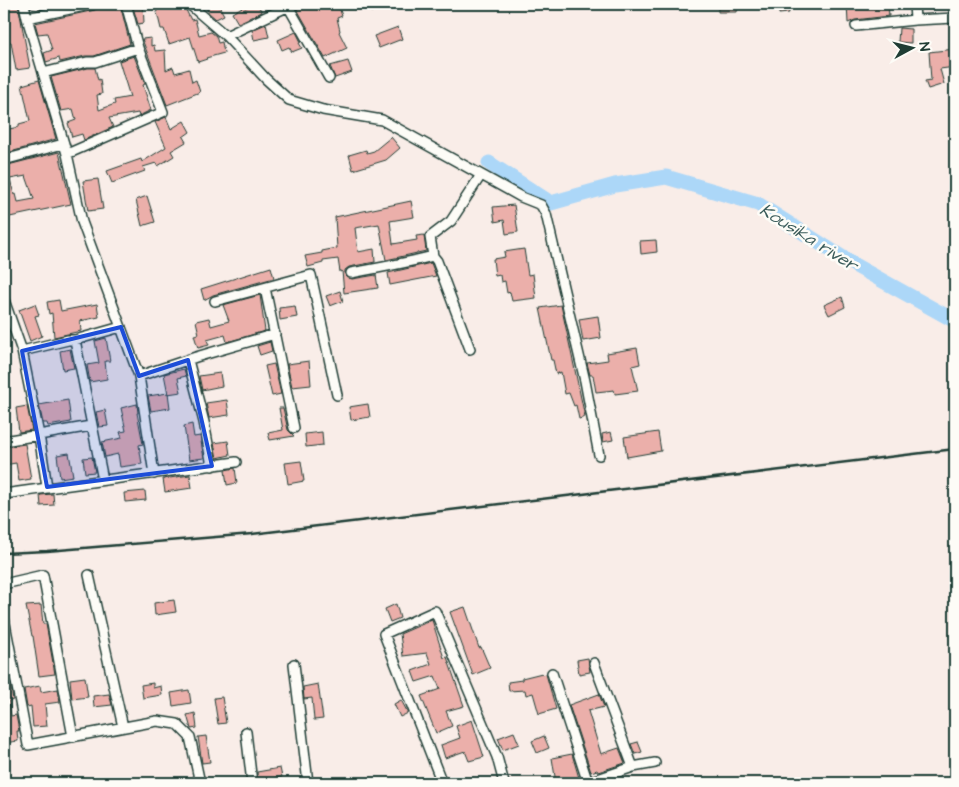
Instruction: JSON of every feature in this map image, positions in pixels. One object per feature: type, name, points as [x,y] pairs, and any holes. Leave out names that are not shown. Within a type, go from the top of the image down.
[{"type":"street","points":[[24,4],[67,154],[82,222],[138,376],[154,474]]},
{"type":"street","points":[[27,18],[94,4]]},
{"type":"street","points":[[67,154],[163,112],[138,48],[126,4]]},
{"type":"street","points":[[189,4],[226,36],[266,79],[289,100],[323,110],[382,120],[522,197],[541,205],[546,214],[599,454]]},
{"type":"street","points":[[914,4],[915,20]]},
{"type":"street","points":[[226,36],[290,5],[329,78]]},
{"type":"street","points":[[856,26],[955,18]]},
{"type":"street","points":[[43,73],[87,62],[95,62],[138,48]]},
{"type":"street","points":[[4,160],[63,144]]},
{"type":"street","points":[[470,349],[437,261],[433,256],[430,237],[451,221],[481,175]]},
{"type":"street","points":[[351,273],[387,265],[394,266],[433,256]]},
{"type":"street","points":[[215,301],[311,275],[337,396]]},
{"type":"street","points":[[265,288],[294,428]]},
{"type":"street","points":[[4,300],[22,351],[39,435],[46,487]]},
{"type":"street","points":[[22,351],[75,340],[120,327]]},
{"type":"street","points":[[138,376],[275,334]]},
{"type":"street","points":[[75,340],[103,480]]},
{"type":"street","points":[[188,360],[204,422],[212,466]]},
{"type":"street","points":[[4,440],[91,426]]},
{"type":"street","points":[[4,494],[236,462]]},
{"type":"street","points":[[4,584],[43,575],[73,737]]},
{"type":"street","points":[[89,575],[123,727]]},
{"type":"street","points":[[442,783],[384,634],[435,611],[497,758],[504,783]]},
{"type":"street","points":[[4,618],[28,745],[157,721],[177,724],[190,737],[200,783]]},
{"type":"street","points":[[594,663],[633,767]]},
{"type":"street","points":[[294,664],[308,783]]},
{"type":"street","points":[[552,673],[587,783],[633,767],[656,763]]},
{"type":"street","points":[[246,732],[252,783]]},
{"type":"highlighted area","points":[[121,327],[139,376],[188,360],[212,466],[47,487],[22,351]]},
{"type":"building","points":[[4,4],[18,4],[30,68],[16,70],[11,42],[9,42],[4,23]]},
{"type":"building","points":[[30,4],[65,4],[39,9],[38,6],[31,8]]},
{"type":"building","points":[[120,4],[130,44],[94,56],[85,56],[60,62],[59,58],[46,62],[44,53],[52,50],[47,33],[38,34],[35,23]]},
{"type":"building","points":[[132,4],[143,4],[144,23],[138,24]]},
{"type":"building","points":[[155,4],[183,4],[191,20],[195,19],[199,35],[211,32],[216,36],[218,43],[222,42],[224,53],[198,62],[190,37],[169,44],[164,29],[161,29]]},
{"type":"building","points":[[204,4],[218,4],[224,15],[216,19],[209,13]]},
{"type":"building","points":[[257,4],[262,12],[238,23],[232,13],[244,6],[245,8]]},
{"type":"building","points":[[299,4],[338,4],[342,16],[337,18],[339,32],[347,48],[325,58],[297,9]]},
{"type":"building","points":[[368,4],[389,4],[371,12]]},
{"type":"building","points":[[718,4],[738,4],[737,12],[718,12]]},
{"type":"building","points":[[767,4],[788,4],[789,13],[779,14],[779,9],[768,10]]},
{"type":"building","points":[[847,4],[888,4],[889,16],[855,20],[848,23]]},
{"type":"building","points":[[266,24],[269,37],[254,40],[252,30]]},
{"type":"building","points":[[398,27],[402,39],[379,48],[374,36]]},
{"type":"building","points":[[899,28],[911,29],[911,43],[898,42]]},
{"type":"building","points":[[296,32],[302,48],[292,52],[289,47],[282,50],[278,40]]},
{"type":"building","points":[[151,38],[151,46],[154,45],[155,51],[165,50],[166,70],[173,67],[175,73],[189,69],[192,82],[196,80],[200,92],[167,105],[142,39]]},
{"type":"building","points":[[955,49],[955,67],[940,69],[944,84],[928,89],[925,81],[931,80],[929,52]]},
{"type":"building","points":[[134,56],[145,84],[143,85],[151,110],[139,116],[138,113],[109,118],[113,127],[84,140],[82,134],[72,137],[68,123],[76,120],[73,109],[61,111],[51,77],[95,68],[98,80],[100,79],[102,94],[97,95],[99,110],[115,104],[114,100],[130,97],[119,61]]},
{"type":"building","points":[[348,61],[352,72],[335,78],[330,66]]},
{"type":"building","points":[[39,80],[56,139],[7,153],[6,147],[4,148],[4,132],[19,127],[19,124],[30,121],[22,85]]},
{"type":"building","points":[[166,117],[171,129],[184,121],[190,132],[183,137],[186,142],[171,151],[174,156],[158,166],[156,163],[143,167],[145,171],[112,183],[107,171],[141,159],[142,162],[166,147],[155,122]]},
{"type":"building","points":[[391,137],[400,148],[386,160],[353,170],[349,155],[366,150],[367,153],[374,151]]},
{"type":"building","points":[[59,152],[71,204],[5,218],[4,166]],"holes":[[[26,176],[34,199],[18,202],[10,179]]]},
{"type":"building","points":[[98,179],[103,209],[88,211],[83,181]]},
{"type":"building","points":[[147,196],[155,222],[142,226],[136,200]]},
{"type":"building","points":[[411,201],[414,217],[390,221],[393,244],[417,240],[416,236],[424,235],[426,251],[386,260],[379,224],[355,228],[358,252],[374,249],[375,262],[349,267],[345,270],[345,275],[352,279],[376,275],[378,288],[344,293],[342,271],[340,272],[338,259],[323,261],[323,263],[308,267],[305,256],[337,248],[335,217]]},
{"type":"building","points":[[514,205],[518,232],[506,234],[504,220],[495,222],[493,207]]},
{"type":"building","points":[[656,240],[657,252],[641,254],[640,241]]},
{"type":"building","points":[[524,249],[528,275],[533,274],[536,298],[512,301],[510,292],[507,293],[505,281],[501,282],[500,275],[495,276],[493,259],[505,257],[504,252]]},
{"type":"building","points":[[431,263],[436,276],[390,285],[388,273]]},
{"type":"building","points":[[271,267],[274,278],[213,295],[204,300],[201,289]]},
{"type":"building","points":[[340,291],[343,301],[330,306],[326,296]]},
{"type":"building","points":[[260,295],[265,331],[227,342],[225,335],[207,340],[209,345],[198,348],[194,335],[199,334],[196,321],[209,318],[211,326],[229,321],[223,305]]},
{"type":"building","points":[[842,297],[845,307],[829,315],[824,305]]},
{"type":"building","points":[[59,300],[61,311],[97,304],[99,317],[80,321],[81,331],[54,337],[52,313],[49,314],[47,302]]},
{"type":"building","points":[[35,304],[39,315],[35,316],[42,336],[30,341],[19,310]]},
{"type":"building","points":[[561,305],[585,417],[579,419],[576,405],[574,406],[569,393],[565,394],[561,372],[556,374],[553,360],[551,360],[540,308]]},
{"type":"building","points":[[295,306],[297,317],[280,320],[279,308]]},
{"type":"building","points":[[598,316],[601,338],[583,341],[579,319]]},
{"type":"building","points":[[106,338],[110,361],[105,361],[107,379],[90,382],[87,365],[99,363],[95,341]]},
{"type":"building","points":[[270,342],[272,351],[260,355],[257,346]]},
{"type":"building","points":[[637,348],[640,364],[632,366],[638,391],[615,394],[614,390],[596,392],[593,375],[590,375],[587,363],[608,360],[607,353]]},
{"type":"building","points":[[70,349],[74,368],[63,370],[60,351]]},
{"type":"building","points":[[309,361],[311,385],[292,387],[287,364]]},
{"type":"building","points":[[274,364],[281,394],[272,396],[265,366]]},
{"type":"building","points":[[184,369],[186,376],[178,378],[181,392],[168,394],[164,374]]},
{"type":"building","points":[[220,373],[222,386],[202,390],[199,376]]},
{"type":"building","points":[[168,393],[170,408],[151,411],[148,396]]},
{"type":"building","points":[[68,400],[71,422],[48,426],[47,423],[43,423],[39,405]]},
{"type":"building","points":[[227,400],[229,415],[209,418],[206,403]]},
{"type":"building","points":[[137,404],[143,444],[139,445],[142,464],[120,467],[118,454],[105,457],[102,442],[122,438],[120,432],[126,431],[121,408]]},
{"type":"building","points":[[368,404],[370,417],[351,420],[349,407]]},
{"type":"building","points":[[27,406],[32,430],[19,432],[16,408]]},
{"type":"building","points":[[279,408],[283,408],[288,430],[294,436],[270,440],[268,433],[283,430]]},
{"type":"building","points":[[105,410],[108,426],[99,427],[96,412]]},
{"type":"building","points":[[192,424],[194,437],[200,436],[204,458],[189,460],[184,426]]},
{"type":"building","points":[[322,432],[323,445],[306,447],[305,434]]},
{"type":"building","points":[[611,432],[613,440],[603,442],[602,434]]},
{"type":"building","points":[[658,432],[661,451],[627,457],[624,437]]},
{"type":"building","points":[[228,441],[230,455],[217,458],[214,443]]},
{"type":"building","points":[[25,444],[31,479],[19,481],[16,463],[4,465],[4,447]]},
{"type":"building","points":[[69,453],[73,476],[60,478],[57,455]]},
{"type":"building","points":[[92,457],[95,472],[85,473],[83,458]]},
{"type":"building","points":[[301,461],[304,481],[288,484],[285,463]]},
{"type":"building","points":[[235,468],[237,483],[227,485],[225,470]]},
{"type":"building","points":[[190,475],[192,488],[165,492],[163,479]]},
{"type":"building","points":[[145,491],[146,500],[125,502],[124,493]]},
{"type":"building","points":[[53,494],[54,505],[41,506],[40,495]]},
{"type":"building","points":[[174,600],[176,612],[155,615],[154,603]]},
{"type":"building","points":[[396,604],[400,618],[390,622],[385,609]]},
{"type":"building","points":[[41,605],[43,624],[46,624],[55,674],[39,676],[26,606]]},
{"type":"building","points":[[465,607],[479,648],[481,647],[490,668],[473,675],[450,612]]},
{"type":"building","points":[[432,620],[444,658],[447,657],[464,706],[446,711],[452,726],[436,733],[421,696],[440,689],[435,676],[416,682],[412,671],[431,664],[427,653],[403,656],[400,634]]},
{"type":"building","points":[[588,658],[590,672],[579,674],[577,660]]},
{"type":"building","points":[[542,673],[542,675],[546,674],[556,709],[539,714],[533,693],[526,695],[525,690],[509,691],[508,682],[522,680],[522,678]]},
{"type":"building","points":[[85,677],[88,697],[72,699],[70,679]]},
{"type":"building","points":[[10,682],[13,700],[9,701],[11,716],[16,715],[19,731],[17,731],[18,741],[4,743],[4,683]]},
{"type":"building","points":[[153,683],[153,688],[161,686],[162,695],[143,698],[141,685]]},
{"type":"building","points":[[318,684],[323,719],[314,720],[312,698],[304,699],[303,687]]},
{"type":"building","points":[[40,686],[41,692],[58,689],[60,702],[45,704],[47,726],[33,727],[31,706],[27,707],[24,689]]},
{"type":"building","points":[[189,690],[191,703],[173,706],[171,693]]},
{"type":"building","points":[[109,694],[112,705],[94,707],[93,696]]},
{"type":"building","points":[[599,694],[604,707],[588,711],[601,754],[619,748],[625,763],[598,772],[597,770],[591,772],[569,705]]},
{"type":"building","points":[[222,697],[226,723],[218,724],[214,698]]},
{"type":"building","points":[[401,700],[408,713],[400,717],[394,704]]},
{"type":"building","points":[[195,713],[197,728],[191,729],[187,715]]},
{"type":"building","points":[[472,720],[484,757],[469,761],[465,751],[445,758],[441,745],[460,738],[456,726]]},
{"type":"building","points":[[514,732],[519,744],[503,750],[498,738]]},
{"type":"building","points":[[206,736],[210,762],[202,763],[198,737]]},
{"type":"building","points":[[544,736],[549,748],[537,753],[532,741]]},
{"type":"building","points":[[638,742],[642,752],[635,754],[631,744]]},
{"type":"building","points":[[572,754],[579,778],[556,783],[552,758]]},
{"type":"building","points":[[280,768],[282,777],[269,779],[270,783],[258,783],[257,772]]},
{"type":"waterway","name":"Kousika river","points":[[489,163],[551,203],[615,185],[666,177],[758,204],[856,266],[955,321]]},
{"type":"railway","points":[[4,553],[252,534],[955,449]]}]
